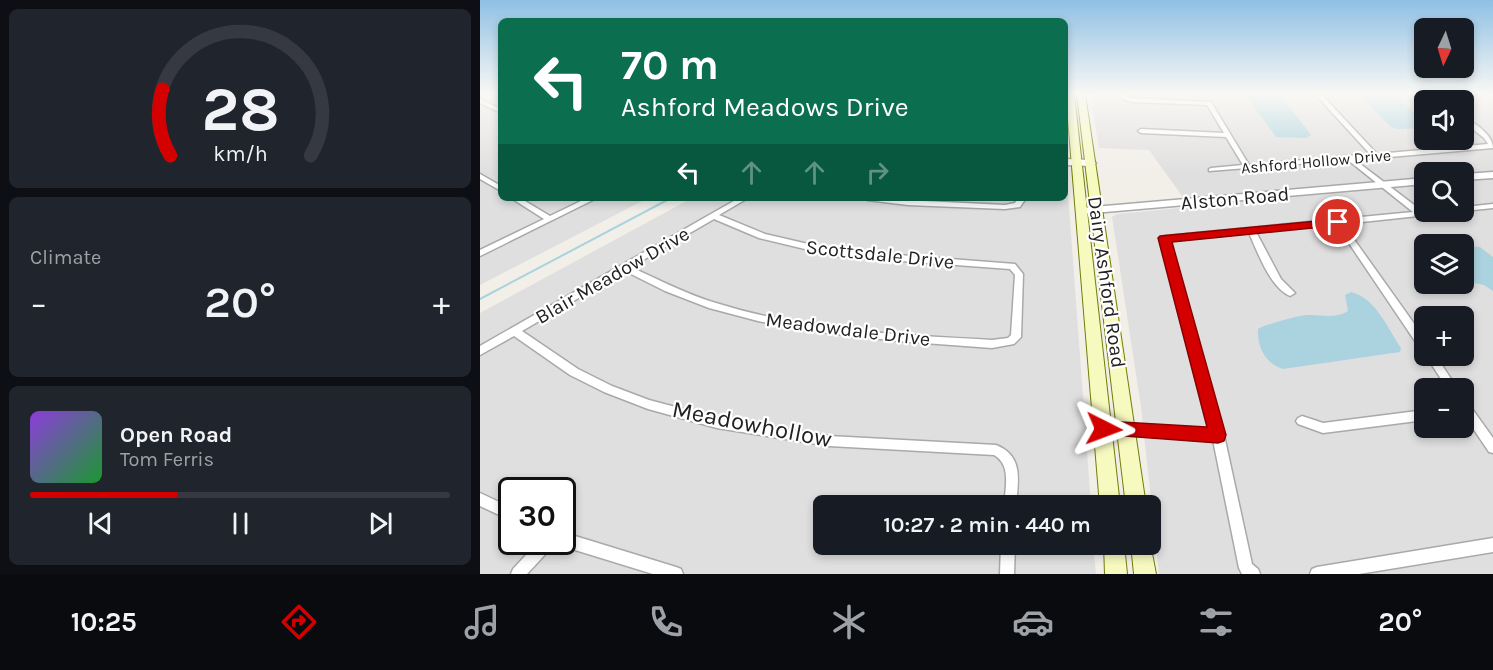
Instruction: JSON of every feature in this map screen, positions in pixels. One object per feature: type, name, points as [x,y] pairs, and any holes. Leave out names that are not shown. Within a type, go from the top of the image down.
[{"type":"main road","name":"Dairy Ashford Road","points":[[1070,121],[1071,163],[1082,211],[1109,495]]},
{"type":"main road","name":"Dairy Ashford Road","points":[[1085,121],[1136,495]]},
{"type":"main road","points":[[1115,555],[1116,574]]},
{"type":"main road","points":[[1142,555],[1145,574]]},
{"type":"street","points":[[1220,121],[1246,167]]},
{"type":"street","points":[[1343,121],[1375,156]]},
{"type":"street","points":[[1474,127],[1493,146]]},
{"type":"street","points":[[1141,131],[1228,135]]},
{"type":"street","name":"Ashford Hollow Drive","points":[[1211,170],[1493,146]]},
{"type":"street","points":[[1350,159],[1414,209]]},
{"type":"street","points":[[1071,163],[1091,163]]},
{"type":"street","points":[[1474,176],[1493,175]]},
{"type":"street","points":[[480,176],[498,187]]},
{"type":"street","name":"Alston Road","points":[[1082,211],[1414,182]]},
{"type":"street","points":[[520,201],[550,219]]},
{"type":"street","points":[[480,253],[587,201]]},
{"type":"street","name":"Blair Meadow Drive","points":[[480,351],[739,201]]},
{"type":"street","points":[[898,201],[1005,207],[1019,202]]},
{"type":"street","points":[[1474,208],[1493,206]]},
{"type":"street","points":[[1250,571],[1218,435],[1165,238],[1252,232],[1414,214]]},
{"type":"street","name":"Scottsdale Drive","points":[[714,216],[762,236],[834,253],[1015,268],[1019,274],[1017,332],[1016,337],[1010,341]]},
{"type":"street","points":[[1338,222],[1414,323]]},
{"type":"street","points":[[1252,232],[1278,281],[1290,293]]},
{"type":"street","name":"Meadowdale Drive","points":[[624,267],[674,293],[709,306],[775,323],[870,336],[992,344],[1010,341]]},
{"type":"street","name":"Meadowhollow","points":[[514,332],[574,372],[608,390],[648,404],[717,423],[829,441],[996,450],[1007,456],[1012,465],[1011,495]]},
{"type":"street","points":[[1302,422],[1323,428],[1414,416]]},
{"type":"street","points":[[1474,421],[1493,448]]},
{"type":"street","points":[[1104,429],[1218,435]]},
{"type":"street","points":[[480,499],[498,508]]},
{"type":"street","points":[[576,543],[676,574]]},
{"type":"street","points":[[1317,574],[1493,545]]},
{"type":"street","points":[[518,574],[535,555]]},
{"type":"street","points":[[1007,574],[1008,555]]},
{"type":"shaded area","points":[[480,121],[498,121],[498,201],[642,201],[480,285]]},
{"type":"shaded area","points":[[1094,121],[1414,121],[1414,150],[1474,150],[1474,121],[1493,121],[1493,574],[1159,574],[1157,555],[1161,555],[1161,495],[1150,495],[1141,407],[1112,217],[1117,214],[1190,207],[1149,150],[1099,148]]},
{"type":"shaded area","points":[[1068,193],[1090,495],[813,495],[813,555],[1094,555],[1096,574],[480,574],[480,313],[686,201],[1068,201]]},
{"type":"water","points":[[1264,121],[1300,121],[1311,135],[1306,138],[1276,137]]},
{"type":"water","points":[[1385,121],[1414,121],[1414,128],[1391,127]]},
{"type":"water","points":[[1474,247],[1480,247],[1493,257],[1493,291],[1484,285],[1474,283]]},
{"type":"water","points":[[1351,292],[1360,295],[1374,307],[1401,348],[1400,352],[1283,369],[1271,363],[1263,354],[1258,329],[1300,316],[1342,314],[1348,311],[1345,295]]},
{"type":"waterway","points":[[480,299],[665,201]]},
{"type":"route","points":[[1104,429],[1218,435],[1165,238],[1252,232],[1338,222]]}]
